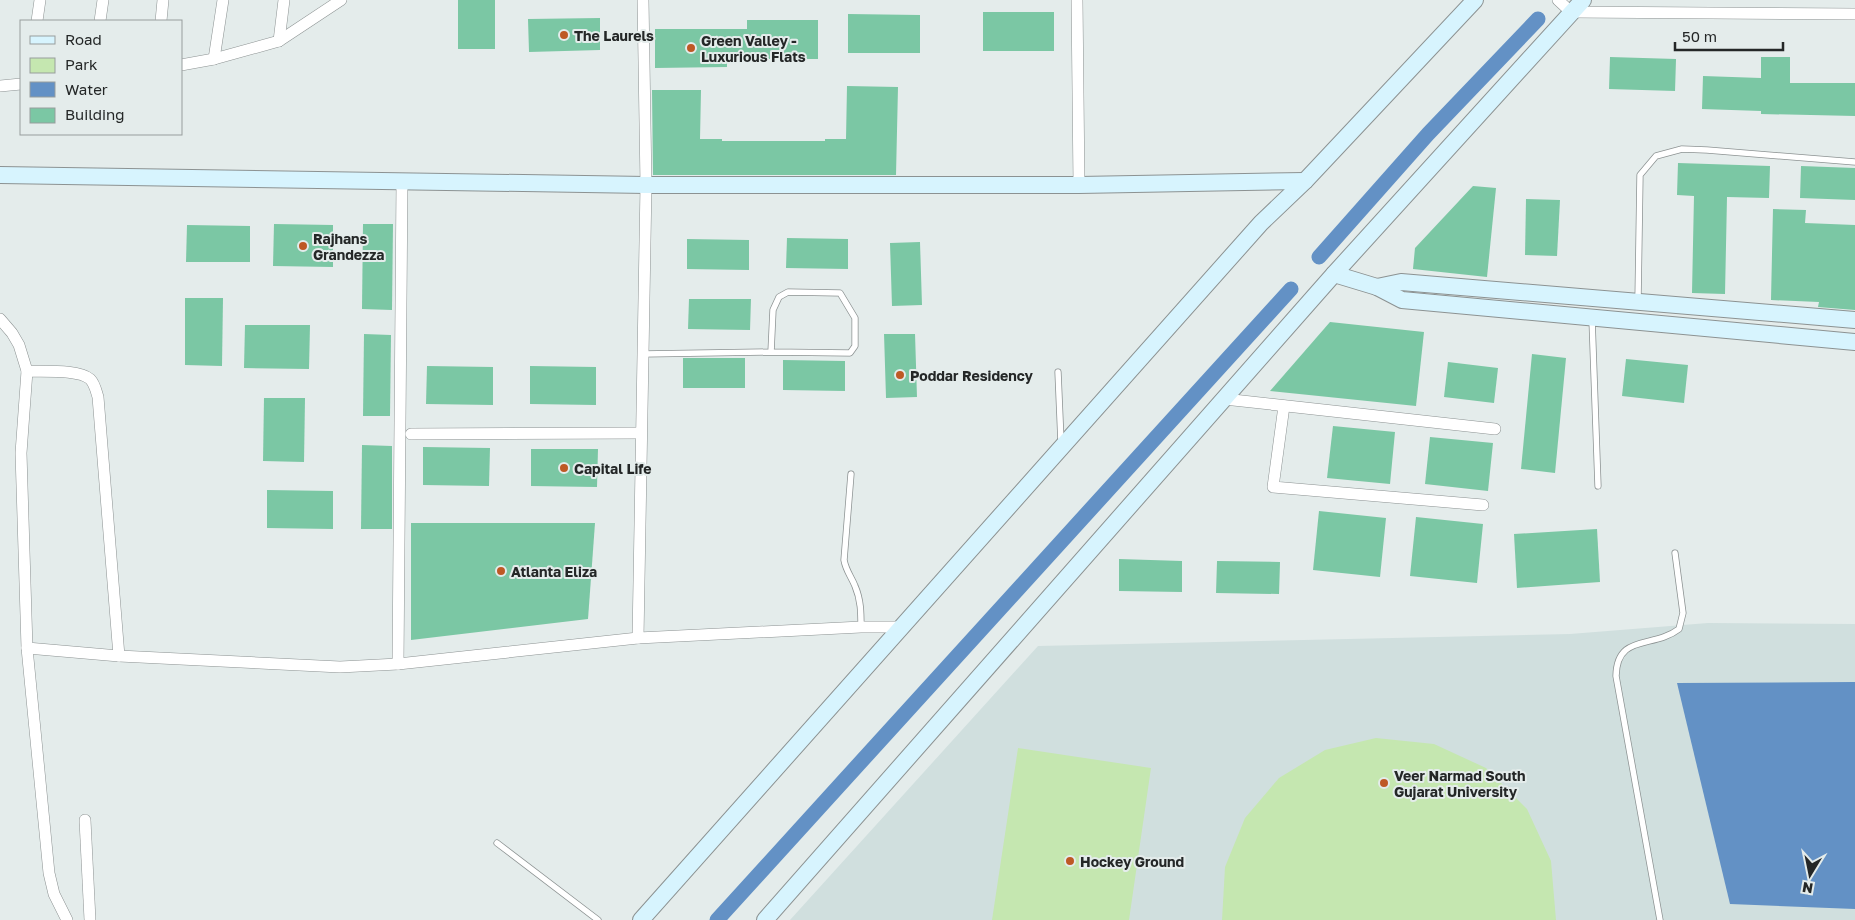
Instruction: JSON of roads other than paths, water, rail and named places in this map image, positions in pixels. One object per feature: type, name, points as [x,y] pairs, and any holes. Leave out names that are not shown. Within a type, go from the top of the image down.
[{"type":"street","points":[[37,20],[40,0]]},
{"type":"street","points":[[100,20],[103,0]]},
{"type":"street","points":[[161,20],[163,0]]},
{"type":"street","points":[[214,59],[223,0]]},
{"type":"street","points":[[279,41],[284,0]]},
{"type":"street","points":[[182,65],[214,59],[279,41],[341,0]]},
{"type":"street","points":[[638,638],[646,185],[643,0]]},
{"type":"street","points":[[1077,0],[1079,185]]},
{"type":"street","points":[[642,920],[1261,224],[1305,181],[1475,0]]},
{"type":"street","points":[[1558,0],[1577,6],[1855,14]]},
{"type":"street","points":[[765,920],[1334,274],[1577,6]]},
{"type":"street","points":[[0,86],[20,84]]},
{"type":"street","points":[[0,174],[646,185],[1079,185],[1305,181]]},
{"type":"street","points":[[398,664],[402,182]]},
{"type":"street","points":[[1334,274],[1377,286],[1402,300],[1855,342]]},
{"type":"street","points":[[1377,286],[1400,282],[1855,320]]},
{"type":"street","points":[[0,319],[19,345],[28,371],[22,453],[27,648],[49,873],[54,894],[67,920]]},
{"type":"street","points":[[28,371],[78,374],[91,380],[96,387],[119,656]]},
{"type":"street","points":[[1224,399],[1495,429]]},
{"type":"street","points":[[1284,406],[1273,486],[1483,505]]},
{"type":"street","points":[[411,434],[641,433]]},
{"type":"street","points":[[27,648],[119,656],[340,667],[398,664],[638,638],[861,627],[902,627]]},
{"type":"street","points":[[85,820],[90,920]]},
{"type":"lane","points":[[1638,301],[1640,175],[1656,156],[1682,149],[1855,162]]},
{"type":"lane","points":[[643,354],[850,353],[855,346],[855,318],[840,293],[788,292],[779,297],[773,310],[771,352]]},
{"type":"lane","points":[[1592,317],[1598,486]]},
{"type":"lane","points":[[1058,372],[1062,448]]},
{"type":"lane","points":[[851,474],[844,560],[846,571],[855,585],[860,601],[861,627]]},
{"type":"lane","points":[[1660,920],[1616,676],[1616,666],[1622,652],[1629,648],[1671,635],[1679,630],[1683,613],[1675,553]]},
{"type":"lane","points":[[497,843],[598,920]]},
{"type":"water","points":[[1855,682],[1855,909],[1730,904],[1677,683]]},
{"type":"waterway","points":[[1319,257],[1428,134],[1538,19]]},
{"type":"waterway","points":[[717,920],[1291,289]]},
{"type":"place","name":"The Laurels","points":[[564,35]]},
{"type":"place","name":"Green Valley - Luxurious Flats","points":[[691,48]]},
{"type":"place","name":"Rajhans Grandezza","points":[[303,246]]},
{"type":"place","name":"Poddar Residency","points":[[900,375]]},
{"type":"place","name":"Capital Life","points":[[564,468]]},
{"type":"place","name":"Atlanta Eliza","points":[[501,571]]},
{"type":"place","name":"Veer Narmad South Gujarat University","points":[[1384,783]]},
{"type":"place","name":"Hockey Ground","points":[[1070,861]]}]
